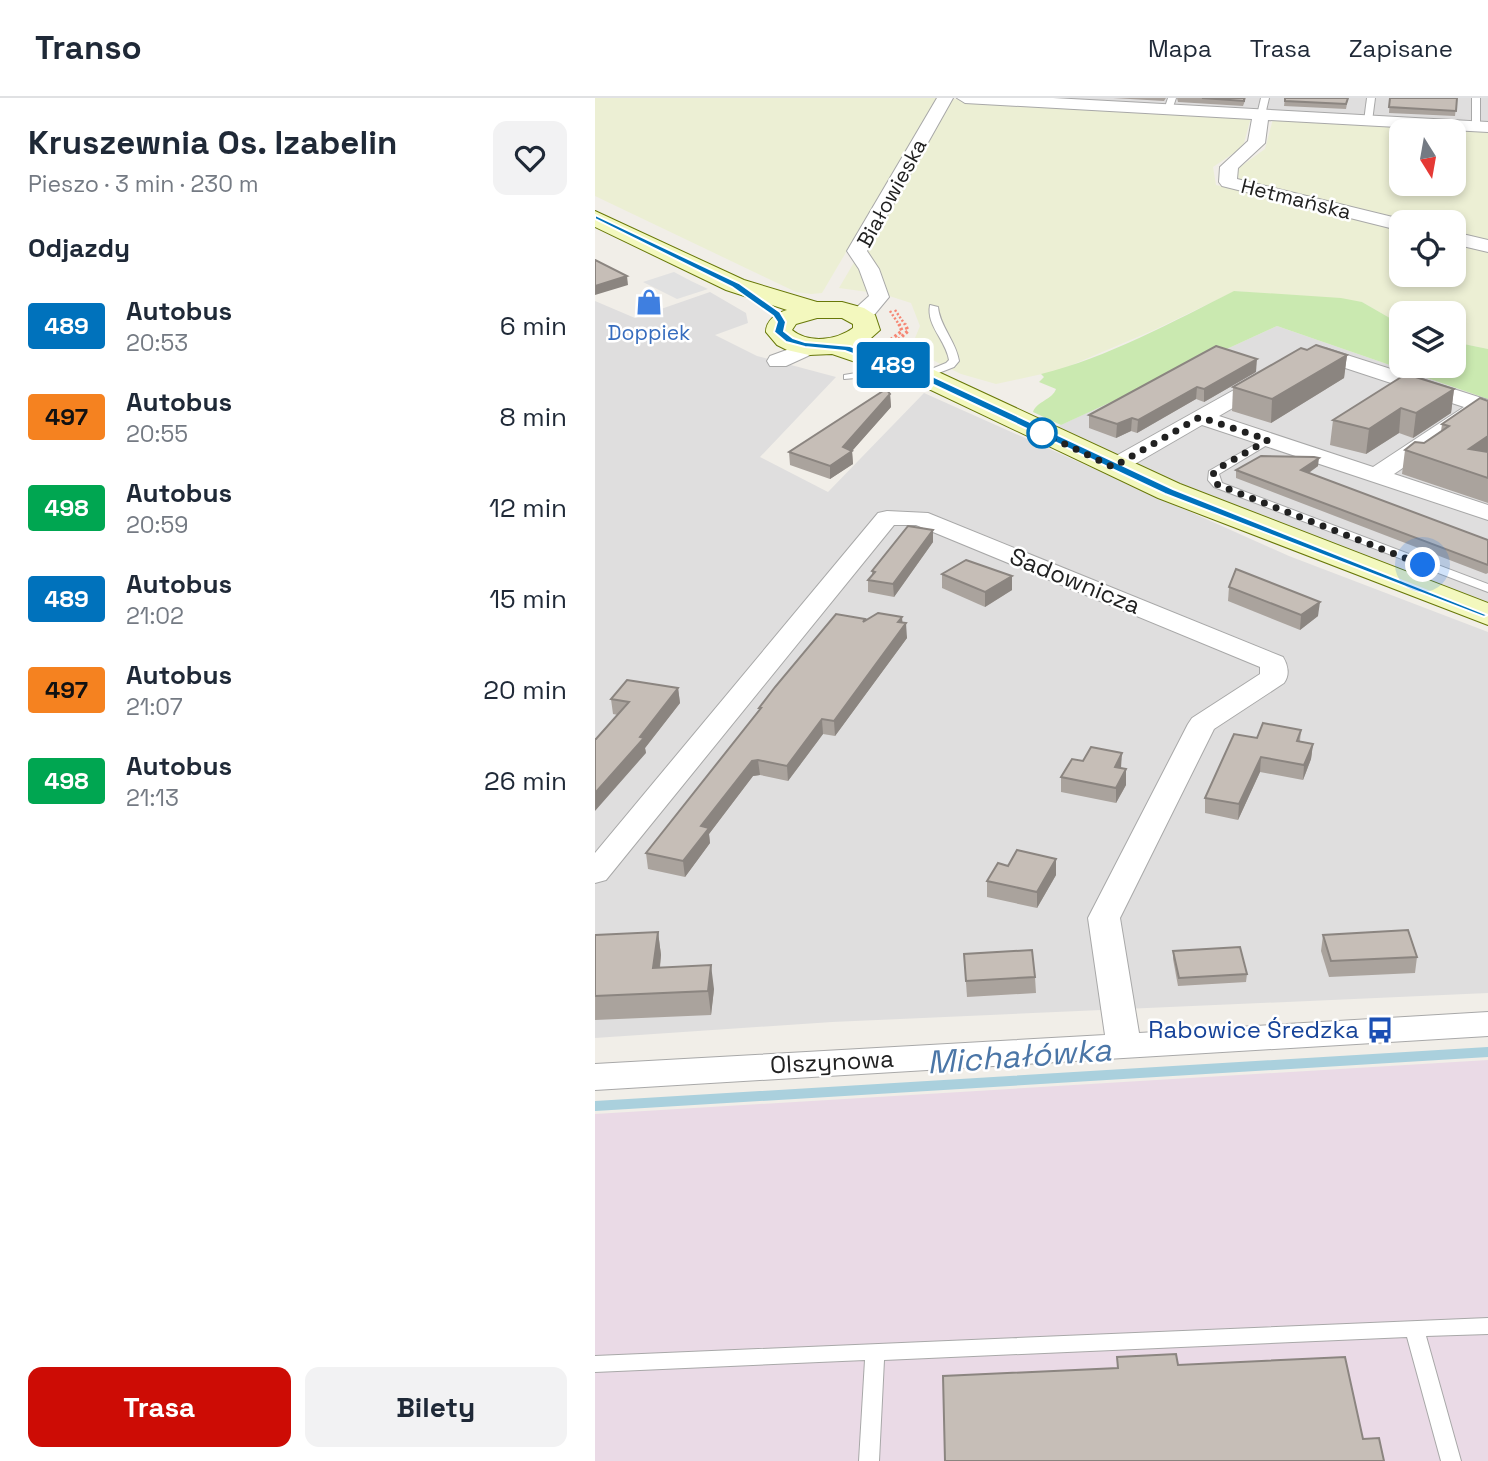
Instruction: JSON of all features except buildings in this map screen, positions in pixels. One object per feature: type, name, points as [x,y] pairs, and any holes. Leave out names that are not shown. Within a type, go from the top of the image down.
[{"type":"street","name":"Białowieska","points":[[877,289],[869,269],[857,251],[945,98]]},
{"type":"street","points":[[965,98],[1263,106],[1368,121],[1482,127]]},
{"type":"street","name":"Hetmańska","points":[[1263,106],[1256,143],[1229,167],[1228,182],[1389,222]]},
{"type":"street","points":[[595,218],[735,285],[767,306],[777,345]]},
{"type":"street","points":[[1466,240],[1488,246]]},
{"type":"street","points":[[735,285],[824,310],[862,326],[925,376]]},
{"type":"street","points":[[777,345],[795,314],[824,310],[877,289],[879,297],[865,310],[862,326]]},
{"type":"street","points":[[824,345],[862,326]]},
{"type":"street","points":[[777,345],[824,345],[925,376],[1113,467],[1268,531],[1488,615]]},
{"type":"street","points":[[1113,467],[1301,358],[1311,355],[1325,355],[1484,406]]},
{"type":"street","points":[[1375,476],[1484,406]]},
{"type":"street","points":[[1200,417],[1488,513]]},
{"type":"street","name":"Sadownicza","points":[[595,873],[887,518],[919,518],[1273,663],[1274,677],[1202,724],[1104,918],[1124,1045]]},
{"type":"street","name":"Olszynowa","points":[[595,1077],[1488,1024]]},
{"type":"lane","points":[[1368,121],[1371,98]]},
{"type":"lane","points":[[1476,98],[1482,127]]},
{"type":"lane","points":[[848,377],[868,374],[903,384],[954,361],[954,354],[937,328],[933,307]]},
{"type":"lane","points":[[1268,440],[1219,468],[1213,474],[1218,485],[1488,588]]},
{"type":"lane","points":[[595,1364],[1488,1326]]},
{"type":"lane","points":[[1415,1329],[1451,1461]]},
{"type":"lane","points":[[869,1461],[875,1352]]},
{"type":"shaded area","points":[[1025,98],[1488,98],[1488,126],[1467,125],[1467,119],[1389,120]]},
{"type":"shaded area","points":[[674,272],[708,289],[677,299],[643,282]]},
{"type":"shaded area","points":[[710,292],[746,313],[748,323],[715,335],[757,356],[836,377],[760,457],[828,492],[924,393],[1289,556],[1488,632],[1488,993],[832,1022],[595,1038],[595,301],[635,318]]},
{"type":"shaded area","points":[[1277,326],[1389,365],[1389,378],[1427,378],[1488,399],[1488,604],[1256,517],[1054,428]]},
{"type":"shaded area","points":[[1488,1060],[1488,1461],[595,1461],[595,1114]]},
{"type":"green space","points":[[595,98],[937,98],[822,293],[811,294],[796,292],[595,196]]},
{"type":"green space","points":[[950,99],[1251,117],[1243,147],[1213,167],[1216,185],[1389,227],[1389,287],[1466,287],[1466,246],[1488,251],[1488,349],[1466,344],[1466,301],[1389,301],[1389,318],[1362,302],[1235,291],[1154,330],[1060,370],[996,384],[961,374],[904,346],[915,338],[920,326],[911,303],[883,294],[839,288]]},
{"type":"green space","points":[[1273,119],[1389,125],[1389,196],[1467,196],[1467,130],[1488,131],[1488,241],[1466,236],[1466,210],[1389,210],[1389,217],[1239,180],[1237,169],[1265,149]]},
{"type":"green space","points":[[1234,291],[1341,298],[1362,302],[1389,318],[1389,365],[1277,326],[1061,425],[1033,412],[1056,389],[1039,382],[1044,377],[1041,374],[1115,349]]},
{"type":"green space","points":[[1466,344],[1488,349],[1488,399],[1427,378],[1466,378]]},
{"type":"waterway","name":"Michałówka","points":[[595,1106],[1488,1052]]},
{"type":"bus line","name":"489","points":[[595,218],[735,285],[777,314],[782,322],[779,332],[789,340],[805,345],[846,348],[925,376],[1113,467],[1169,491],[1488,615]]},
{"type":"place","name":"Doppiek","points":[[649,302]]},
{"type":"place","name":"Rabowice Średzka","points":[[1380,1030]]},
{"type":"route","points":[[1042,433],[1113,467],[1200,417],[1268,440],[1219,468],[1213,474],[1218,485],[1423,565]]}]
